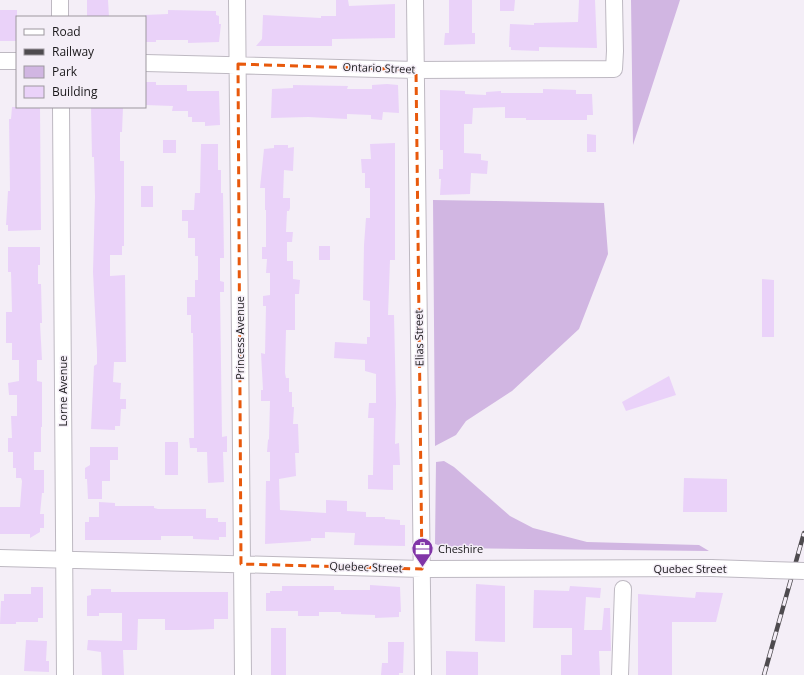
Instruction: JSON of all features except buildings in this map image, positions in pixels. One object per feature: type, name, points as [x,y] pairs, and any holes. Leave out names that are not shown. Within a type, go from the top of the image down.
[{"type":"street","points":[[60,0],[60,16]]},
{"type":"street","name":"Princess Avenue","points":[[237,0],[243,675]]},
{"type":"street","name":"Elias Street","points":[[415,0],[423,675]]},
{"type":"street","name":"Ontario Street","points":[[146,63],[238,64],[416,70],[614,70],[614,0]]},
{"type":"street","points":[[0,61],[16,61]]},
{"type":"street","name":"Lorne Avenue","points":[[61,108],[65,675]]},
{"type":"street","name":"Quebec Street","points":[[0,558],[422,569],[711,568],[804,571]]},
{"type":"street","points":[[620,675],[623,588]]},
{"type":"highlighted area","points":[[238,64],[416,70],[422,569],[241,564]]},
{"type":"green space","points":[[631,0],[680,0],[633,145]]},
{"type":"green space","points":[[433,200],[604,203],[608,254],[579,329],[512,391],[466,421],[456,435],[435,446]]},
{"type":"green space","points":[[444,461],[454,467],[510,516],[533,528],[587,542],[699,545],[709,551],[447,548],[435,544],[436,462]]},
{"type":"railway","points":[[764,675],[804,533]]},
{"type":"place","name":"Cheshire","points":[[422,568]]}]
